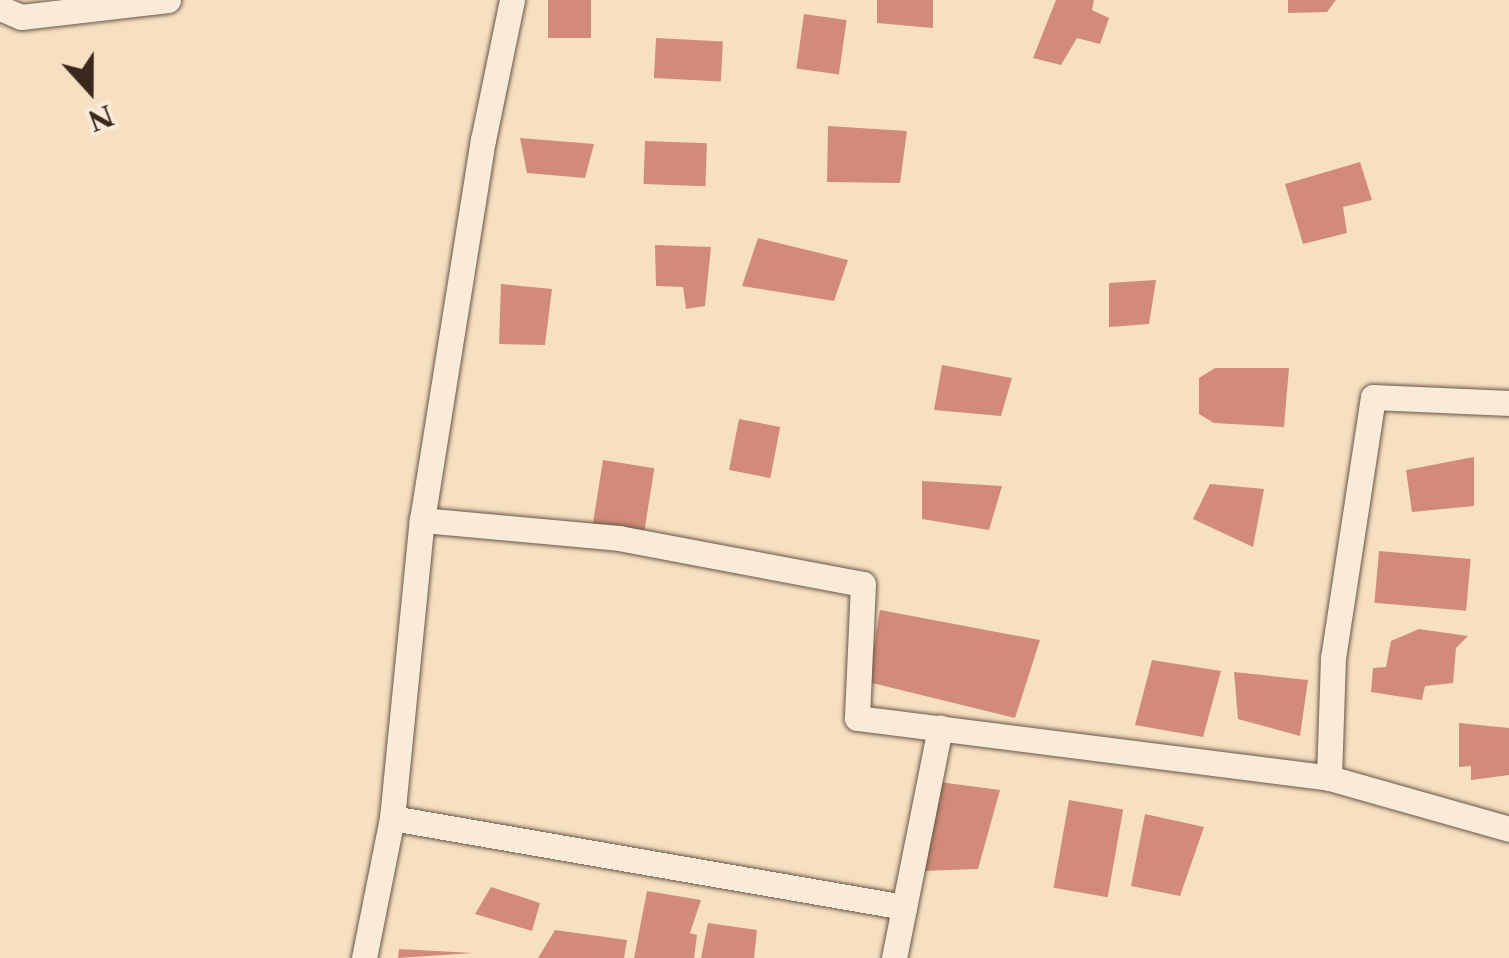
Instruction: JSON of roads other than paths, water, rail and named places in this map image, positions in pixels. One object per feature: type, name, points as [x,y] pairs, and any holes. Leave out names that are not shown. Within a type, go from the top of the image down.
[{"type":"street","points":[[0,8],[22,17],[168,0]]},
{"type":"street","points":[[364,958],[392,818],[422,520],[482,140],[512,0]]},
{"type":"street","points":[[1329,778],[1333,657],[1372,397],[1509,403]]},
{"type":"street","points":[[422,520],[618,538],[863,584],[857,718],[1329,778],[1509,829]]},
{"type":"street","points":[[894,958],[940,728]]},
{"type":"street","points":[[392,818],[904,907]]}]
